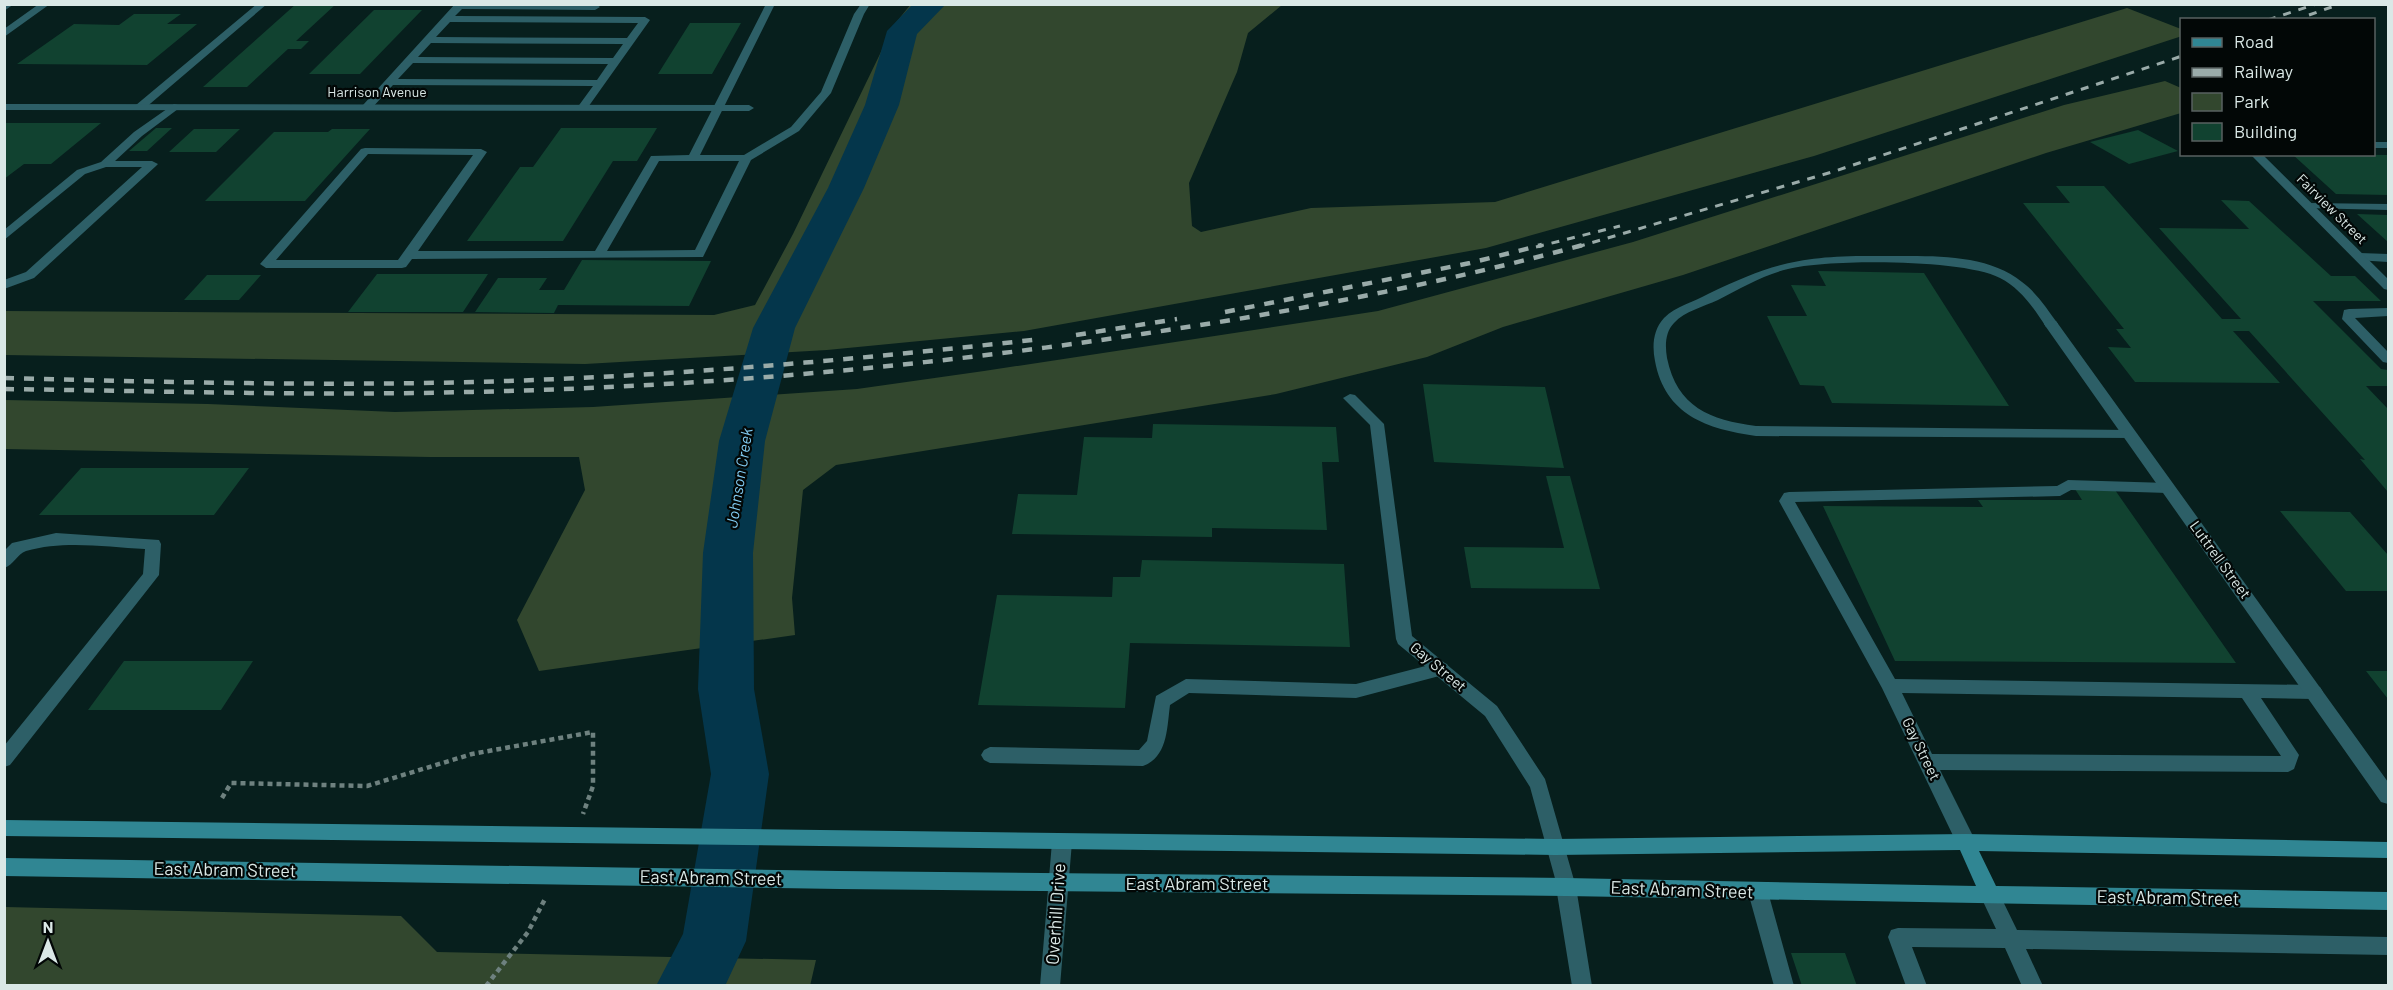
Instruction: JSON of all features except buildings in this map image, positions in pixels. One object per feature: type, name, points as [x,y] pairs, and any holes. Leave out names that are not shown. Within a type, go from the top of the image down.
[{"type":"main road","points":[[4,828],[1555,847],[1966,842],[2388,850]]},
{"type":"main road","points":[[1966,842],[1990,895]]},
{"type":"main road","name":"East Abram Street","points":[[4,867],[1058,883],[1566,887],[2388,901]]},
{"type":"street","points":[[4,8],[10,4]]},
{"type":"street","points":[[4,34],[46,4]]},
{"type":"street","points":[[140,107],[262,4]]},
{"type":"street","points":[[693,158],[771,4]]},
{"type":"street","points":[[599,254],[656,158],[746,158],[795,129],[826,93],[859,14],[866,4]]},
{"type":"street","points":[[367,107],[460,5],[595,7]]},
{"type":"street","points":[[448,19],[645,20],[582,108]]},
{"type":"street","points":[[428,40],[630,41]]},
{"type":"street","points":[[410,60],[615,61]]},
{"type":"street","points":[[391,82],[600,83]]},
{"type":"street","name":"Harrison Avenue","points":[[4,107],[749,108]]},
{"type":"street","points":[[105,164],[138,134],[174,107]]},
{"type":"street","points":[[364,152],[481,152],[409,255],[402,264],[266,264],[364,152]]},
{"type":"street","name":"Fairview Street","points":[[2257,156],[2388,285]]},
{"type":"street","points":[[409,255],[699,254],[746,158]]},
{"type":"street","points":[[4,237],[81,172],[105,164],[152,164],[30,275],[4,285]]},
{"type":"street","points":[[2309,206],[2388,207]]},
{"type":"street","points":[[2360,257],[2388,258]]},
{"type":"street","name":"Luttrell Street","points":[[2130,435],[1976,435],[1755,431],[1728,428],[1706,420],[1682,404],[1676,397],[1662,373],[1660,331],[1672,318],[1735,286],[1765,272],[1800,263],[1838,260],[1980,265],[2005,275],[2024,288],[2051,324],[2388,796]]},
{"type":"street","points":[[2388,312],[2349,313],[2348,319],[2388,359]]},
{"type":"street","name":"Gay Street","points":[[1350,398],[1377,424],[1404,639],[1491,711],[1539,785],[1566,887],[1582,986]]},
{"type":"street","name":"Gay Street","points":[[1966,842],[1890,686],[1787,501],[1789,497],[1798,495],[2060,491],[2068,485],[2168,488]]},
{"type":"street","points":[[4,562],[18,547],[56,539],[153,544],[152,576],[4,760]]},
{"type":"street","points":[[990,755],[1143,758],[1156,744],[1162,701],[1186,686],[1356,691],[1441,669]]},
{"type":"street","points":[[1890,686],[2314,692]]},
{"type":"street","points":[[1928,762],[2288,764],[2290,755],[2247,691]]},
{"type":"street","name":"Overhill Drive","points":[[1050,986],[1062,842]]},
{"type":"street","points":[[1758,892],[1784,986]]},
{"type":"street","points":[[1990,895],[2033,986]]},
{"type":"street","points":[[1917,986],[1898,938],[2388,946]]},
{"type":"path","points":[[222,798],[231,783],[367,786],[472,754],[593,732],[593,786],[582,818]]},
{"type":"path","points":[[486,986],[528,932],[550,891]]},
{"type":"green space","points":[[911,4],[1282,5],[1248,33],[1237,72],[1189,183],[1192,226],[1201,232],[1311,208],[1495,202],[2127,8],[2180,29],[2180,37],[1814,156],[1486,248],[1024,331],[827,350],[585,364],[5,355],[5,311],[714,315],[755,305],[793,234],[894,25]]},
{"type":"green space","points":[[2165,81],[2180,88],[2180,113],[2046,153],[1683,275],[1503,327],[1427,357],[1276,394],[836,465],[803,490],[792,598],[795,635],[539,671],[517,620],[585,490],[579,457],[430,457],[5,449],[5,400],[208,404],[395,412],[593,407],[857,389],[1378,311],[1633,242],[2064,105]]},
{"type":"green space","points":[[5,907],[401,916],[437,952],[816,960],[810,986],[5,985]]},
{"type":"waterway","name":"Johnson Creek","points":[[689,986],[714,941],[740,774],[726,689],[728,553],[742,441],[774,328],[846,188],[882,105],[902,31],[931,4]]},
{"type":"railway","points":[[2274,18],[2316,4]]},
{"type":"railway","points":[[2309,15],[2340,4]]},
{"type":"railway","points":[[1577,247],[1832,172],[2180,57]]},
{"type":"railway","points":[[1536,247],[1620,226]]},
{"type":"railway","points":[[1225,312],[1470,263],[1542,245]]},
{"type":"railway","points":[[4,389],[294,393],[468,392],[643,385],[819,373],[1081,343],[1220,322],[1429,283],[1583,245]]},
{"type":"railway","points":[[1076,335],[1177,319]]},
{"type":"railway","points":[[4,378],[298,384],[545,380],[758,366],[1041,339]]}]
